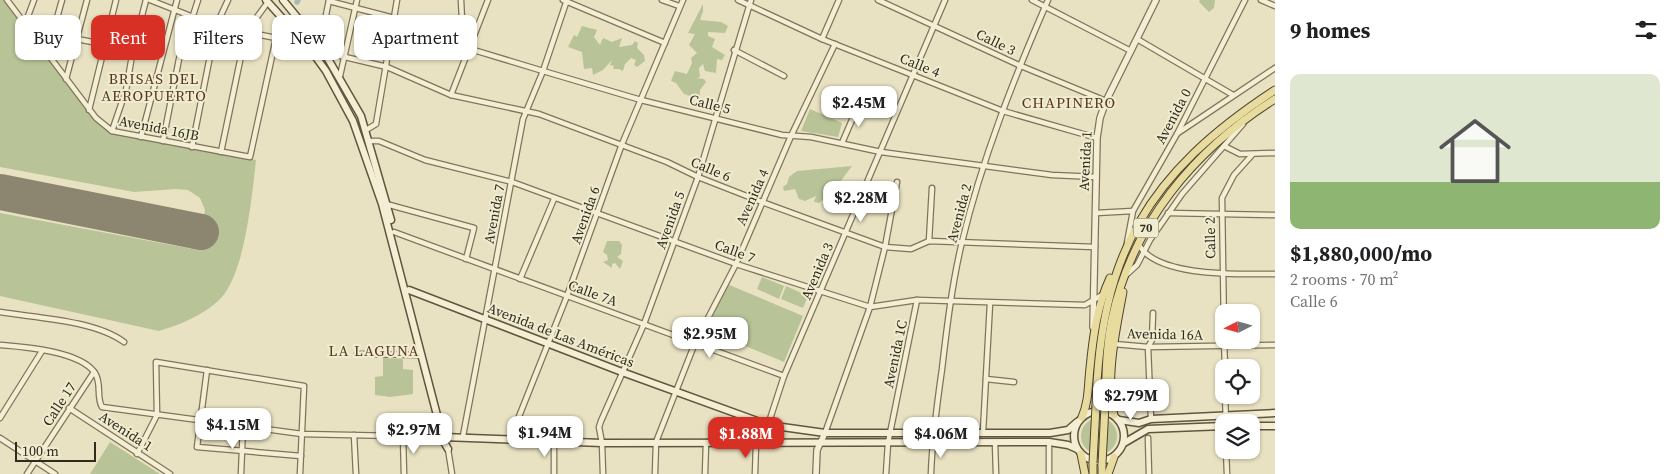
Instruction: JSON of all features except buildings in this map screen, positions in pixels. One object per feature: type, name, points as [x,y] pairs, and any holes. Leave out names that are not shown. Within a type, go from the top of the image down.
[{"type":"main road","points":[[275,9],[282,7],[283,0]]},
{"type":"main road","points":[[283,0],[295,15]]},
{"type":"main road","points":[[267,1],[281,15]]},
{"type":"main road","points":[[287,15],[287,13],[292,11]]},
{"type":"main road","points":[[317,60],[326,71],[353,121],[382,204],[445,437]]},
{"type":"main road","points":[[329,60],[361,116],[366,130],[409,290],[448,449]]},
{"type":"main road","name":"70","points":[[1093,474],[1099,347],[1113,281],[1127,244],[1163,187],[1185,161],[1216,132],[1275,90]]},
{"type":"main road","name":"70","points":[[1102,474],[1108,344],[1123,278],[1138,243],[1168,194],[1186,172],[1212,146],[1247,118],[1275,99]]},
{"type":"main road","points":[[1085,474],[1073,436],[1088,399],[1094,336],[1104,294],[1121,260]]},
{"type":"main road","points":[[1123,278],[1124,290],[1114,344],[1111,400],[1124,435],[1124,443]]},
{"type":"main road","name":"Avenida de Las Américas","points":[[409,290],[622,372],[768,425],[825,433],[1060,433],[1080,420]]},
{"type":"main road","points":[[1080,420],[1091,411],[1101,410],[1117,418],[1139,423],[1151,419],[1215,415]]},
{"type":"main road","points":[[1226,414],[1275,413]]},
{"type":"main road","points":[[1108,474],[1114,457],[1124,443],[1148,429],[1215,426]]},
{"type":"main road","points":[[1260,426],[1275,426]]},
{"type":"main road","points":[[445,437],[463,436],[602,443],[1060,443],[1097,462],[1114,457]]},
{"type":"street","name":"Avenida 16JB","points":[[7,0],[18,15]]},
{"type":"street","points":[[28,15],[34,0]]},
{"type":"street","points":[[58,15],[62,0]]},
{"type":"street","points":[[81,23],[87,0]]},
{"type":"street","points":[[112,15],[116,0]]},
{"type":"street","points":[[144,15],[148,0],[185,15]]},
{"type":"street","points":[[141,137],[177,0]]},
{"type":"street","points":[[193,15],[198,0]]},
{"type":"street","points":[[221,15],[228,0]]},
{"type":"street","points":[[326,15],[329,0]]},
{"type":"street","name":"Calle 5","points":[[329,0],[382,15]]},
{"type":"street","points":[[340,76],[357,0]]},
{"type":"street","points":[[395,15],[398,0]]},
{"type":"street","points":[[461,0],[462,15]]},
{"type":"street","points":[[477,24],[488,0]]},
{"type":"street","points":[[662,0],[679,6]]},
{"type":"street","name":"Avenida 6","points":[[510,439],[598,215],[622,144],[679,6],[684,0]]},
{"type":"street","name":"Calle 4","points":[[738,0],[750,2],[822,39],[1003,111],[1098,138]]},
{"type":"street","points":[[822,39],[839,0]]},
{"type":"street","name":"Calle 3","points":[[878,0],[1021,66],[1106,101]]},
{"type":"street","name":"Avenida 3","points":[[766,444],[768,425],[784,376],[945,0]]},
{"type":"street","points":[[1032,0],[1131,51]]},
{"type":"street","name":"Avenida 2","points":[[931,474],[933,432],[951,301],[962,242],[984,165],[1003,111],[1048,0]]},
{"type":"street","name":"Avenida 1","points":[[1094,336],[1096,178],[1100,118],[1106,101],[1156,0]]},
{"type":"street","name":"Avenida 0","points":[[1127,244],[1133,211],[1177,134],[1245,0]]},
{"type":"street","points":[[1261,0],[1275,6]]},
{"type":"street","points":[[258,15],[267,1]]},
{"type":"street","points":[[566,1],[665,43]]},
{"type":"street","name":"Avenida 7","points":[[463,436],[484,319],[526,111],[543,71],[566,1]]},
{"type":"street","name":"Avenida 5","points":[[603,474],[602,443],[599,427],[644,324],[698,177],[716,124],[714,118],[750,2]]},
{"type":"street","points":[[1137,39],[1233,95]]},
{"type":"street","name":"Avenida 4","points":[[655,474],[656,442],[694,343],[736,264],[791,136],[835,44]]},
{"type":"street","points":[[734,50],[784,76]]},
{"type":"street","name":"Calle 5","points":[[477,51],[641,100],[791,136],[881,152],[1052,175],[1096,178]]},
{"type":"street","name":"Avenida 16JB","points":[[52,60],[89,110],[112,131],[250,157],[272,56]]},
{"type":"street","name":"Calle 6","points":[[345,56],[387,67],[451,94],[526,111],[622,144],[762,202],[886,247],[911,249],[929,241],[1096,247]]},
{"type":"street","points":[[66,79],[71,60]]},
{"type":"street","points":[[89,110],[100,60]]},
{"type":"street","points":[[112,131],[126,90],[131,60]]},
{"type":"street","points":[[163,141],[179,60]]},
{"type":"street","points":[[192,147],[209,60]]},
{"type":"street","points":[[221,152],[240,60]]},
{"type":"street","points":[[366,130],[376,124],[388,60]]},
{"type":"street","points":[[451,94],[463,60]]},
{"type":"street","points":[[1177,134],[1275,68]]},
{"type":"street","points":[[842,144],[858,106]]},
{"type":"street","points":[[1123,278],[1133,270],[1168,213],[1200,172],[1247,118]]},
{"type":"street","name":"Calle 7","points":[[369,141],[379,141],[425,160],[512,182],[554,199],[736,264],[870,307],[917,300],[1085,304],[1094,301],[1104,294]]},
{"type":"street","points":[[1224,146],[1240,154],[1275,153]]},
{"type":"street","name":"Calle 2","points":[[1223,304],[1222,198],[1227,186],[1252,155]]},
{"type":"street","points":[[816,474],[819,443],[825,433],[870,307],[886,247],[897,182]]},
{"type":"street","points":[[929,241],[932,188]]},
{"type":"street","points":[[520,279],[554,199]]},
{"type":"street","points":[[386,204],[474,228],[466,259]]},
{"type":"street","points":[[1096,213],[1133,211]]},
{"type":"street","points":[[1168,213],[1275,215]]},
{"type":"street","name":"Calle 7A","points":[[394,232],[784,376]]},
{"type":"street","points":[[1138,243],[1144,252],[1181,270],[1275,274]]},
{"type":"street","name":"Avenida 1C","points":[[886,474],[888,443],[917,300]]},
{"type":"street","points":[[983,432],[990,302]]},
{"type":"street","points":[[0,312],[86,326],[115,335],[124,342]]},
{"type":"street","points":[[1151,419],[1148,348],[1152,340],[1154,313]]},
{"type":"street","name":"Avenida 16A","points":[[1114,344],[1148,348],[1215,346]]},
{"type":"street","points":[[0,345],[69,356],[94,372],[100,384],[100,402],[102,407],[302,434],[445,437]]},
{"type":"street","name":"Avenida 16A","points":[[1260,345],[1275,345]]},
{"type":"street","points":[[0,418],[42,351]]},
{"type":"street","points":[[358,354],[422,355]]},
{"type":"street","points":[[137,454],[158,415],[156,362],[304,386],[300,474]]},
{"type":"street","points":[[207,370],[197,447],[300,456]]},
{"type":"street","name":"Calle 17","points":[[28,474],[94,372]]},
{"type":"street","points":[[986,379],[1014,382]]},
{"type":"street","points":[[1225,404],[1226,414]]},
{"type":"street","name":"Avenida 1","points":[[69,408],[170,474]]},
{"type":"street","points":[[241,474],[243,426]]},
{"type":"street","points":[[354,435],[356,474]]},
{"type":"street","points":[[403,437],[404,474]]},
{"type":"street","points":[[0,438],[55,474]]},
{"type":"street","points":[[1148,438],[1149,474]]},
{"type":"street","points":[[554,441],[554,474]]},
{"type":"street","points":[[996,442],[996,474]]},
{"type":"street","points":[[705,474],[706,443]]},
{"type":"street","points":[[755,474],[756,444]]},
{"type":"street","points":[[1049,446],[1050,474]]},
{"type":"street","points":[[448,449],[452,474]]},
{"type":"street","points":[[1226,459],[1227,474]]},
{"type":"green space","points":[[0,0],[4,0],[15,15],[15,60],[50,60],[71,88],[112,132],[256,160],[241,256],[227,291],[204,312],[182,323],[159,331],[0,296],[0,213],[198,250],[205,210],[200,198],[188,190],[134,192],[0,167]]},
{"type":"green space","points":[[1200,0],[1215,0],[1214,8],[1209,12],[1199,2]]},
{"type":"green space","points":[[703,4],[700,20],[721,22],[728,26],[725,33],[708,32],[708,36],[715,39],[712,47],[725,55],[722,60],[717,59],[716,73],[705,71],[703,64],[699,68],[700,77],[697,78],[704,79],[706,82],[700,90],[700,99],[684,94],[676,83],[671,81],[675,71],[687,74],[692,63],[691,58],[697,53],[689,45],[695,34],[688,33]]},
{"type":"green space","points":[[582,26],[597,30],[594,37],[600,45],[603,38],[612,42],[622,38],[619,47],[632,45],[635,41],[638,43],[637,48],[644,55],[645,61],[637,67],[634,65],[636,60],[631,58],[625,64],[623,71],[613,69],[614,66],[610,65],[612,60],[603,70],[593,75],[592,68],[584,69],[582,52],[568,47],[574,35],[577,37]]},
{"type":"green space","points":[[810,109],[842,123],[838,137],[801,131]]},
{"type":"green space","points":[[852,166],[834,190],[819,203],[814,202],[816,196],[805,201],[799,199],[795,189],[784,191],[783,187],[787,184],[789,177],[797,171]]},
{"type":"green space","points":[[607,241],[619,241],[622,245],[621,254],[617,257],[623,261],[620,269],[615,263],[612,264],[612,268],[603,262],[608,260],[607,255],[603,252]]},
{"type":"green space","points":[[762,277],[784,286],[779,299],[757,289]]},
{"type":"green space","points":[[727,284],[803,316],[784,362],[707,330]]},
{"type":"green space","points":[[786,286],[808,296],[803,308],[781,299]]},
{"type":"green space","points":[[383,358],[403,359],[403,369],[413,370],[413,394],[390,397],[375,395],[375,377],[383,376]]},
{"type":"green space","points":[[1099,418],[1106,419],[1112,423],[1116,429],[1116,443],[1112,449],[1106,453],[1099,454],[1092,453],[1086,449],[1082,443],[1081,436],[1082,429],[1086,423],[1092,419]]},
{"type":"green space","points":[[110,442],[160,474],[90,474]]},
{"type":"runway","points":[[0,192],[201,232]]},
{"type":"district","name":"BRISAS DEL AEROPUERTO","points":[[154,88]]},
{"type":"district","name":"CHAPINERO","points":[[1069,103]]},
{"type":"district","name":"LA LAGUNA","points":[[374,351]]}]
